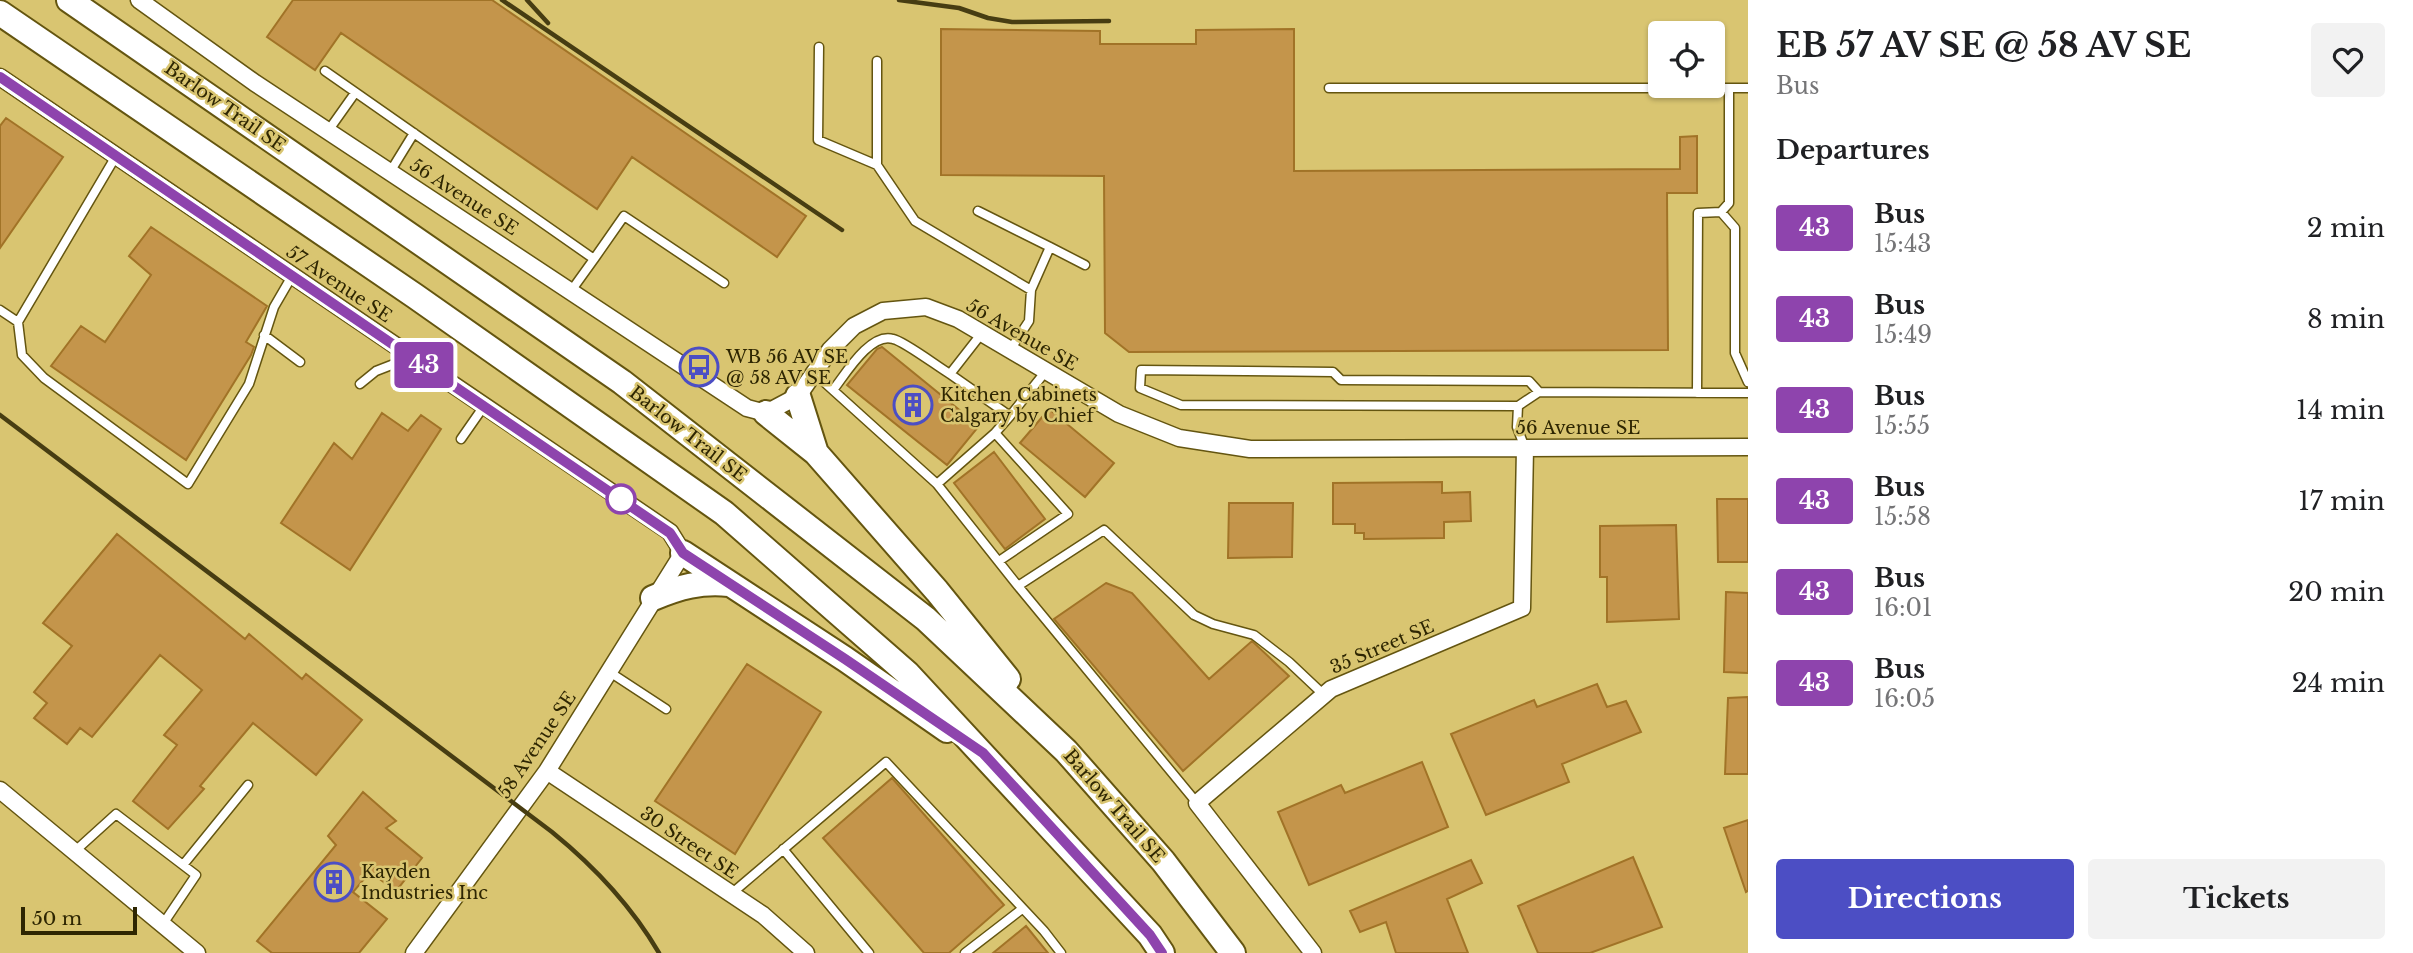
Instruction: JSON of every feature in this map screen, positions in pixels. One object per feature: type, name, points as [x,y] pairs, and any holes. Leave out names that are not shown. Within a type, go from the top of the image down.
[{"type":"main road","name":"Barlow Trail SE","points":[[69,0],[622,382],[926,619],[1066,751],[1163,861],[1233,953]]},
{"type":"main road","points":[[0,13],[404,288],[724,513],[907,673],[1150,935],[1162,953]]},
{"type":"main road","points":[[797,396],[816,453]]},
{"type":"main road","points":[[766,414],[816,453],[937,591],[1066,751]]},
{"type":"main road","points":[[683,553],[983,753]]},
{"type":"main road","points":[[653,598],[699,583],[730,584]]},
{"type":"street","name":"56 Avenue SE","points":[[139,0],[255,83],[747,408],[766,414],[797,396],[830,350],[854,326],[883,311],[926,307],[958,318],[1119,414],[1179,438],[1250,449],[1748,447]]},
{"type":"street","name":"57 Avenue SE","points":[[0,77],[670,533],[683,553]]},
{"type":"street","name":"35 Street SE","points":[[1197,803],[1331,689],[1522,608],[1525,448]]},
{"type":"street","name":"58 Avenue SE","points":[[414,953],[547,771],[683,553]]},
{"type":"street","name":"30 Street SE","points":[[547,771],[763,915],[806,953]]},
{"type":"street","points":[[0,790],[197,953]]},
{"type":"street","points":[[1197,803],[1313,953]]},
{"type":"lane","points":[[819,47],[818,140],[877,165],[915,221],[1031,290]]},
{"type":"lane","points":[[877,61],[877,165]]},
{"type":"lane","points":[[325,71],[594,259]]},
{"type":"lane","points":[[1329,88],[1748,88]]},
{"type":"lane","points":[[1697,393],[1698,213],[1721,212],[1729,203],[1730,88]]},
{"type":"lane","points":[[328,131],[355,93]]},
{"type":"lane","points":[[390,172],[414,133]]},
{"type":"lane","points":[[116,156],[18,322],[22,355],[44,379],[188,484],[249,384],[274,307],[292,276]]},
{"type":"lane","points":[[978,211],[1085,265]]},
{"type":"lane","points":[[1721,212],[1735,228],[1735,353],[1748,382]]},
{"type":"lane","points":[[571,291],[624,216],[724,283]]},
{"type":"lane","points":[[1010,350],[1029,321],[1031,290],[1050,247]]},
{"type":"lane","points":[[0,310],[18,322]]},
{"type":"lane","points":[[950,374],[982,333]]},
{"type":"lane","points":[[264,334],[300,362]]},
{"type":"lane","points":[[833,390],[869,345],[881,339],[893,338],[1010,416]]},
{"type":"lane","points":[[360,384],[376,371],[412,357]]},
{"type":"lane","points":[[1539,392],[1530,381],[1341,380],[1333,372],[1141,370],[1140,388],[1181,405],[1518,406],[1539,392],[1748,393]]},
{"type":"lane","points":[[937,484],[995,433],[1046,371]]},
{"type":"lane","points":[[814,373],[937,484],[1197,803]]},
{"type":"lane","points":[[461,439],[484,406]]},
{"type":"lane","points":[[1518,406],[1517,426],[1525,448]]},
{"type":"lane","points":[[995,433],[1068,514],[999,561]]},
{"type":"lane","points":[[1018,586],[1104,530],[1194,615],[1213,624],[1254,635],[1289,662],[1324,695]]},
{"type":"lane","points":[[608,671],[666,709]]},
{"type":"lane","points":[[730,894],[886,762],[1061,953]]},
{"type":"lane","points":[[183,865],[248,785]]},
{"type":"lane","points":[[75,852],[116,814],[196,875],[163,924]]},
{"type":"lane","points":[[783,849],[869,953]]},
{"type":"lane","points":[[965,953],[1021,909]]},
{"type":"building","points":[[293,0],[492,0],[806,216],[777,257],[632,157],[597,209],[341,33],[315,70],[267,37]]},
{"type":"building","points":[[941,29],[1100,31],[1100,44],[1196,44],[1196,30],[1294,29],[1294,171],[1680,169],[1680,137],[1697,136],[1697,193],[1667,193],[1668,350],[1129,352],[1105,333],[1104,176],[941,175]]},
{"type":"building","points":[[6,118],[63,157],[0,248],[0,126]]},
{"type":"building","points":[[151,227],[267,306],[246,342],[254,347],[251,355],[186,460],[51,366],[81,326],[105,342],[151,275],[129,256]]},
{"type":"building","name":"Kitchen Cabinets Calgary by Chief","points":[[882,347],[979,426],[947,465],[847,385],[877,349]]},
{"type":"building","points":[[1049,409],[1114,463],[1085,497],[1020,443]]},
{"type":"building","points":[[382,413],[408,431],[421,415],[441,429],[350,570],[281,523],[334,443],[352,459]]},
{"type":"building","points":[[994,452],[1045,519],[1005,549],[954,483]]},
{"type":"building","points":[[1442,482],[1442,493],[1470,492],[1471,521],[1444,522],[1444,538],[1364,539],[1364,533],[1355,533],[1355,524],[1333,524],[1333,483]]},
{"type":"building","points":[[1717,499],[1748,499],[1748,562],[1718,562]]},
{"type":"building","points":[[1229,503],[1293,503],[1292,557],[1228,558]]},
{"type":"building","points":[[1676,525],[1679,619],[1607,622],[1607,577],[1600,577],[1600,526]]},
{"type":"building","points":[[117,534],[245,639],[249,634],[302,679],[306,674],[362,720],[316,775],[253,723],[200,786],[204,789],[168,829],[133,801],[177,745],[164,735],[202,690],[160,655],[92,737],[80,728],[67,744],[34,718],[47,703],[34,692],[72,646],[43,623]]},
{"type":"building","points":[[1106,583],[1132,593],[1209,679],[1252,641],[1289,676],[1183,771],[1054,619]]},
{"type":"building","points":[[1726,592],[1748,593],[1748,673],[1724,672]]},
{"type":"building","points":[[747,664],[821,712],[735,854],[655,801]]},
{"type":"building","points":[[1597,684],[1607,707],[1626,701],[1641,732],[1562,764],[1569,782],[1486,815],[1451,734],[1534,700],[1537,707]]},
{"type":"building","points":[[1748,697],[1748,774],[1725,774],[1728,698]]},
{"type":"building","points":[[1422,762],[1448,827],[1309,885],[1278,812],[1341,785],[1345,793]]},
{"type":"building","points":[[892,778],[1004,905],[949,953],[924,953],[823,838]]},
{"type":"building","name":"Kayden Industries Inc","points":[[363,792],[396,821],[386,828],[422,858],[396,891],[370,872],[353,892],[387,919],[359,953],[272,953],[257,941],[336,845],[328,836]]},
{"type":"building","points":[[1748,820],[1748,891],[1746,892],[1724,828]]},
{"type":"building","points":[[1633,857],[1662,927],[1590,953],[1538,953],[1518,906]]},
{"type":"building","points":[[1471,860],[1482,883],[1447,899],[1468,953],[1396,953],[1386,922],[1360,932],[1350,911]]},
{"type":"building","points":[[1026,926],[1048,953],[993,953]]},
{"type":"railway","points":[[502,0],[842,230]]},
{"type":"railway","points":[[527,0],[548,23]]},
{"type":"railway","points":[[899,0],[959,8],[988,18],[1012,22],[1109,21]]},
{"type":"railway","points":[[0,415],[552,832],[611,888],[637,919],[659,953]]},
{"type":"bus line","name":"43","points":[[0,77],[670,533],[683,553],[983,753],[1150,935],[1162,953]]},
{"type":"place","name":"WB 56 AV SE @ 58 AV SE","points":[[699,367]]},
{"type":"place","name":"Kitchen Cabinets Calgary by Chief","points":[[913,405]]},
{"type":"place","name":"Kayden Industries Inc","points":[[334,882]]}]
